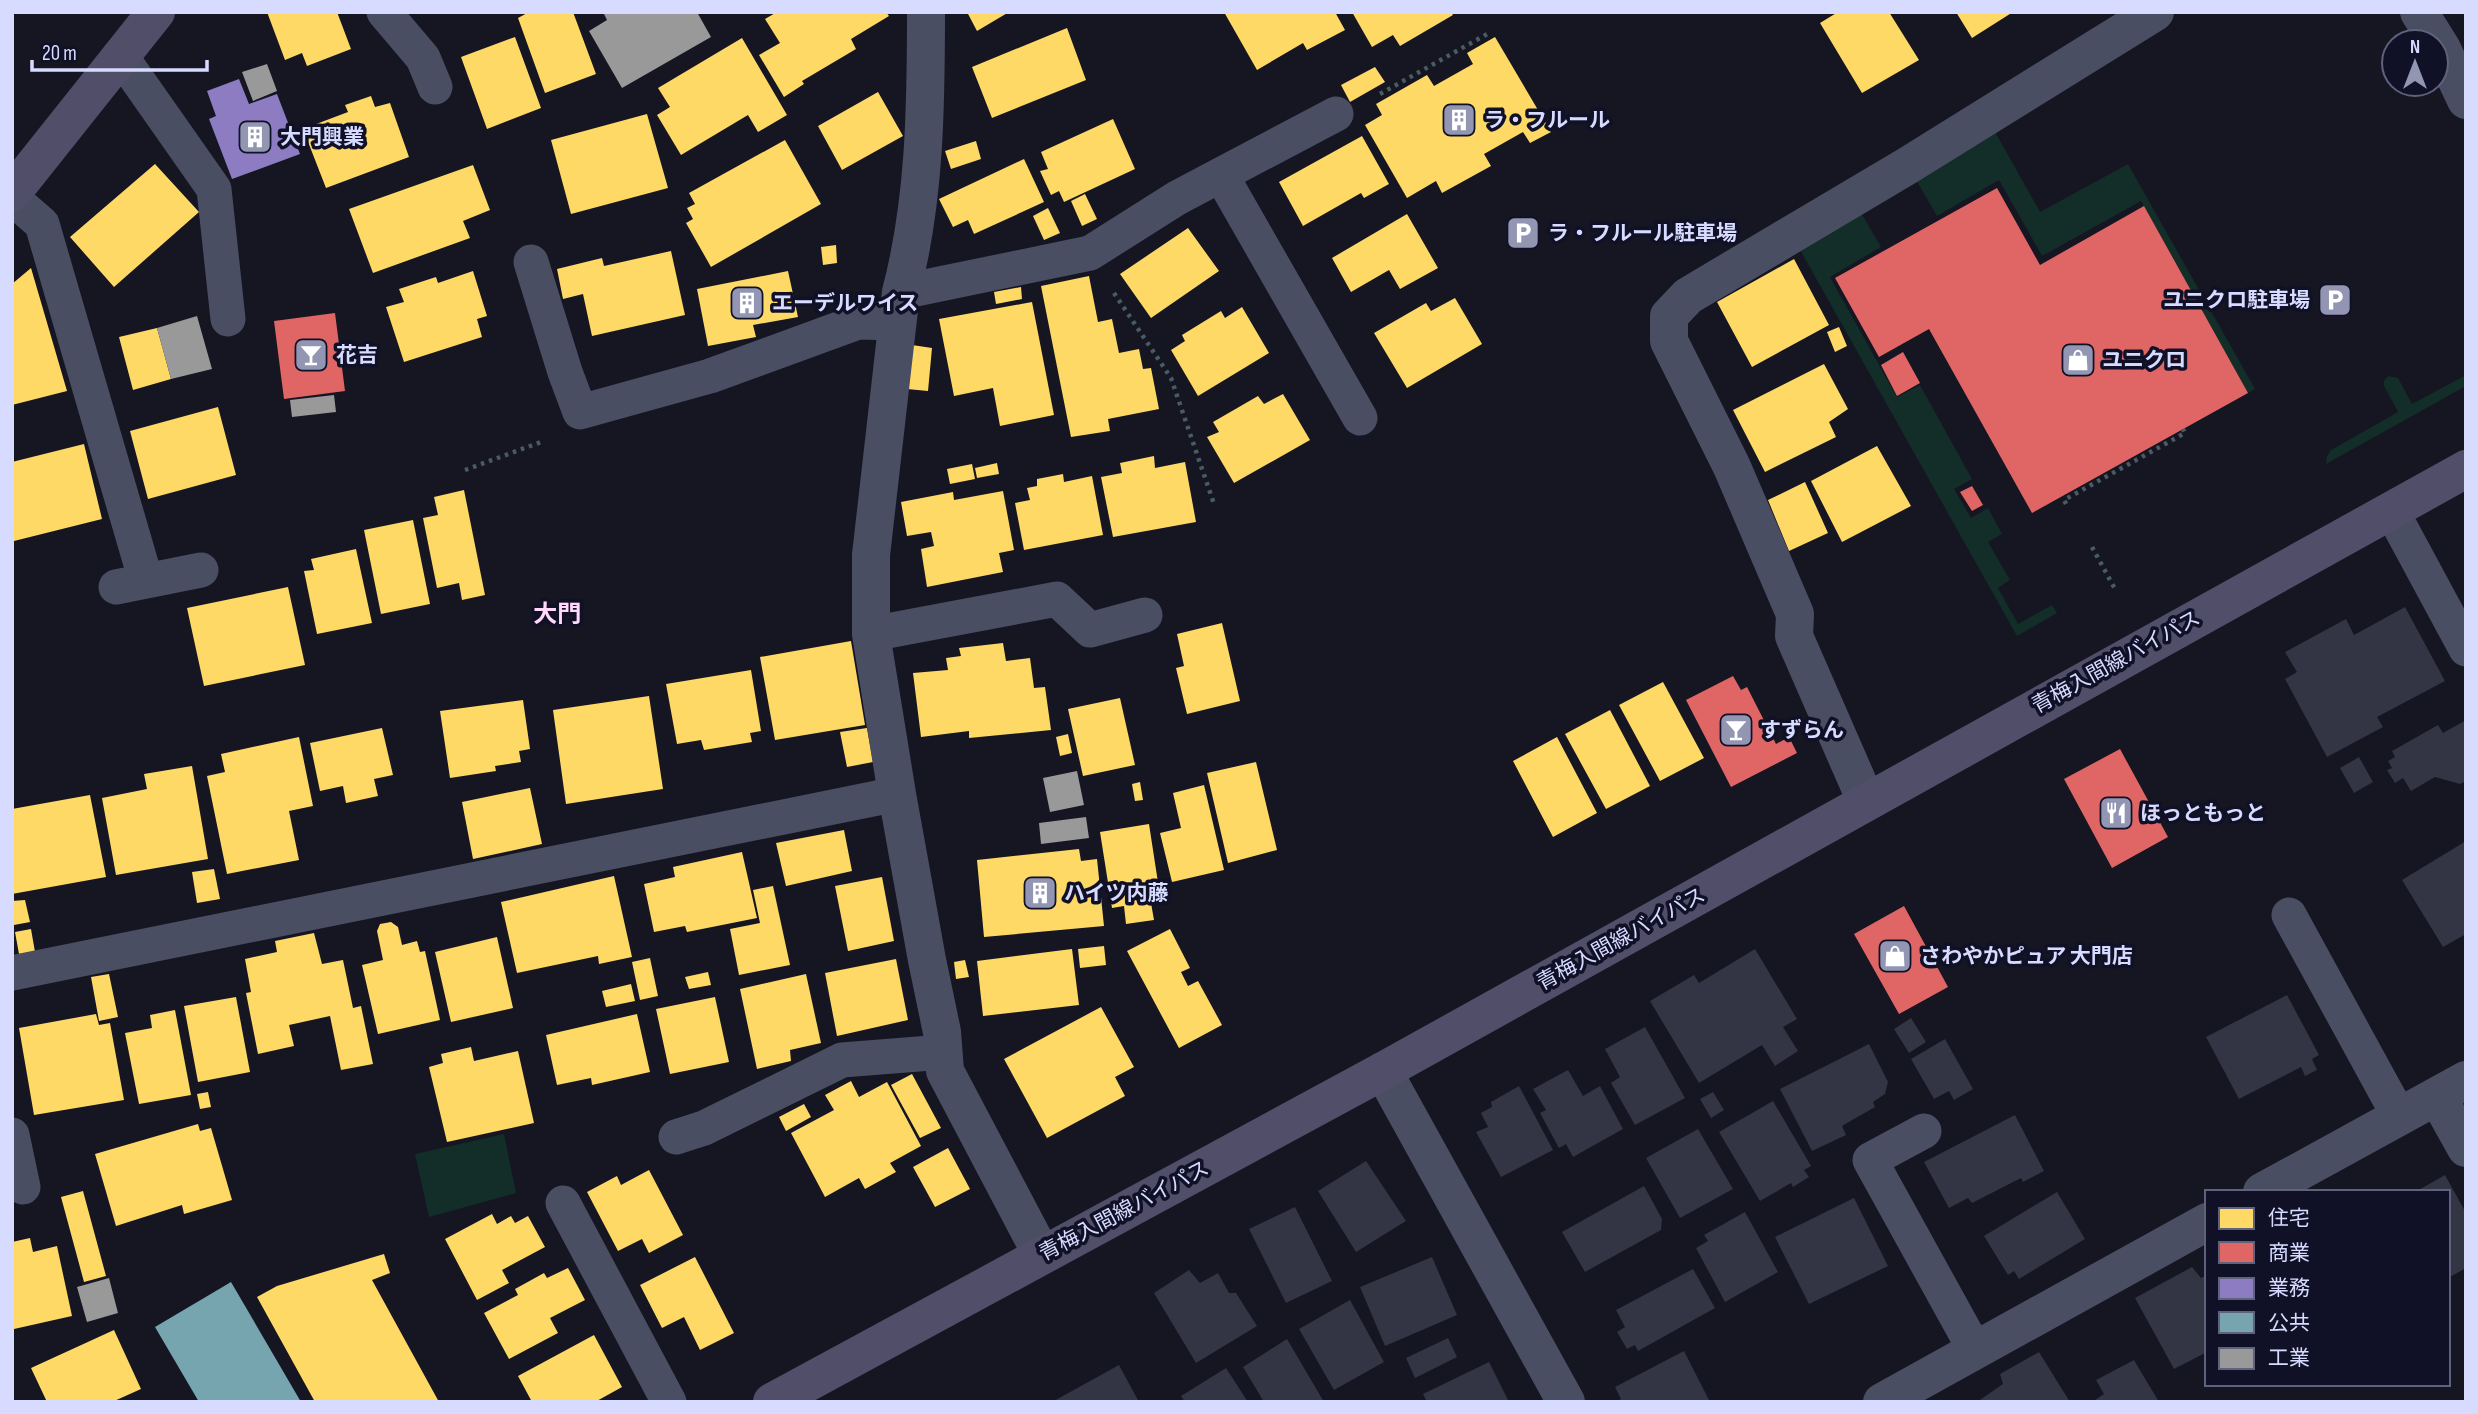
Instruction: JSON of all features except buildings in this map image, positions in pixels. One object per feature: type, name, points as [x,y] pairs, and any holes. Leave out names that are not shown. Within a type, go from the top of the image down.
[{"type":"main road","points":[[12,195],[156,12]]},
{"type":"main road","name":"青梅入間線バイパス","points":[[772,1402],[1383,1072],[2466,469]]},
{"type":"street","points":[[926,12],[924,146],[909,260],[899,307],[871,555],[871,634],[927,960],[943,1032],[945,1072],[1042,1255]]},
{"type":"street","points":[[1866,801],[1794,636],[1795,614],[1737,479],[1669,341],[1669,316],[1688,296],[1908,166],[2155,12]]},
{"type":"street","points":[[2419,12],[2442,49],[2466,100]]},
{"type":"street","points":[[1383,1072],[1566,1402]]},
{"type":"street","points":[[2266,1190],[2451,1088],[2466,1148]]},
{"type":"street","points":[[1882,1402],[2205,1223]]},
{"type":"lane","points":[[384,12],[423,58],[436,87]]},
{"type":"lane","points":[[120,55],[214,189],[228,319]]},
{"type":"lane","points":[[531,262],[580,412],[710,376],[899,307],[1090,253],[1177,198],[1336,114]]},
{"type":"lane","points":[[1221,175],[1360,418]]},
{"type":"lane","points":[[12,195],[42,224],[131,584],[201,569]]},
{"type":"lane","points":[[2391,510],[2466,649]]},
{"type":"lane","points":[[871,634],[1057,599],[1090,630],[1145,615]]},
{"type":"lane","points":[[12,973],[897,794]]},
{"type":"lane","points":[[2290,915],[2399,1116]]},
{"type":"lane","points":[[676,1136],[704,1128],[842,1060],[944,1052]]},
{"type":"lane","points":[[1924,1131],[1870,1160],[1976,1350]]},
{"type":"lane","points":[[12,1135],[23,1187]]},
{"type":"lane","points":[[563,1203],[669,1402]]},
{"type":"path","points":[[1336,114],[1361,106],[1489,33]]},
{"type":"path","points":[[1090,253],[1101,274],[1171,378],[1214,503]]},
{"type":"path","points":[[465,470],[572,432],[580,412]]},
{"type":"path","points":[[2066,503],[2064,500],[2093,481],[2185,433],[2183,429]]},
{"type":"path","points":[[2092,547],[2116,589]]},
{"type":"green space","points":[[1994,130],[2040,212],[2128,164],[2255,389],[2248,393],[2141,201],[2042,256],[1999,180],[1937,216],[1915,178]]},
{"type":"green space","points":[[1860,211],[1881,247],[1830,277],[1897,397],[1920,385],[1972,479],[1954,489],[1971,518],[1988,508],[2002,534],[1988,542],[2010,580],[1998,588],[2018,624],[2052,605],[2057,613],[2017,636],[1799,248]]},
{"type":"green space","points":[[2466,375],[2466,386],[2326,464],[2331,450],[2398,412],[2384,386],[2388,376],[2398,378],[2412,404]]},
{"type":"green space","points":[[504,1134],[516,1193],[429,1217],[415,1154]]},
{"type":"place","name":"ラ・フルール","points":[[1459,120]]},
{"type":"place","name":"大門興業","points":[[255,137]]},
{"type":"place","name":"ラ・フルール駐車場","points":[[1523,233]]},
{"type":"place","name":"ユニクロ駐車場","points":[[2335,300]]},
{"type":"place","name":"エーデルワイス","points":[[747,303]]},
{"type":"place","name":"花吉","points":[[311,355]]},
{"type":"place","name":"ユニクロ","points":[[2078,360]]},
{"type":"place","name":"すずらん","points":[[1736,730]]},
{"type":"place","name":"ほっともっと","points":[[2116,813]]},
{"type":"place","name":"ハイツ内藤","points":[[1040,893]]},
{"type":"place","name":"さわやかピュア 大門店","points":[[1895,956]]},
{"type":"district","name":"大門","points":[[557,614]]}]
